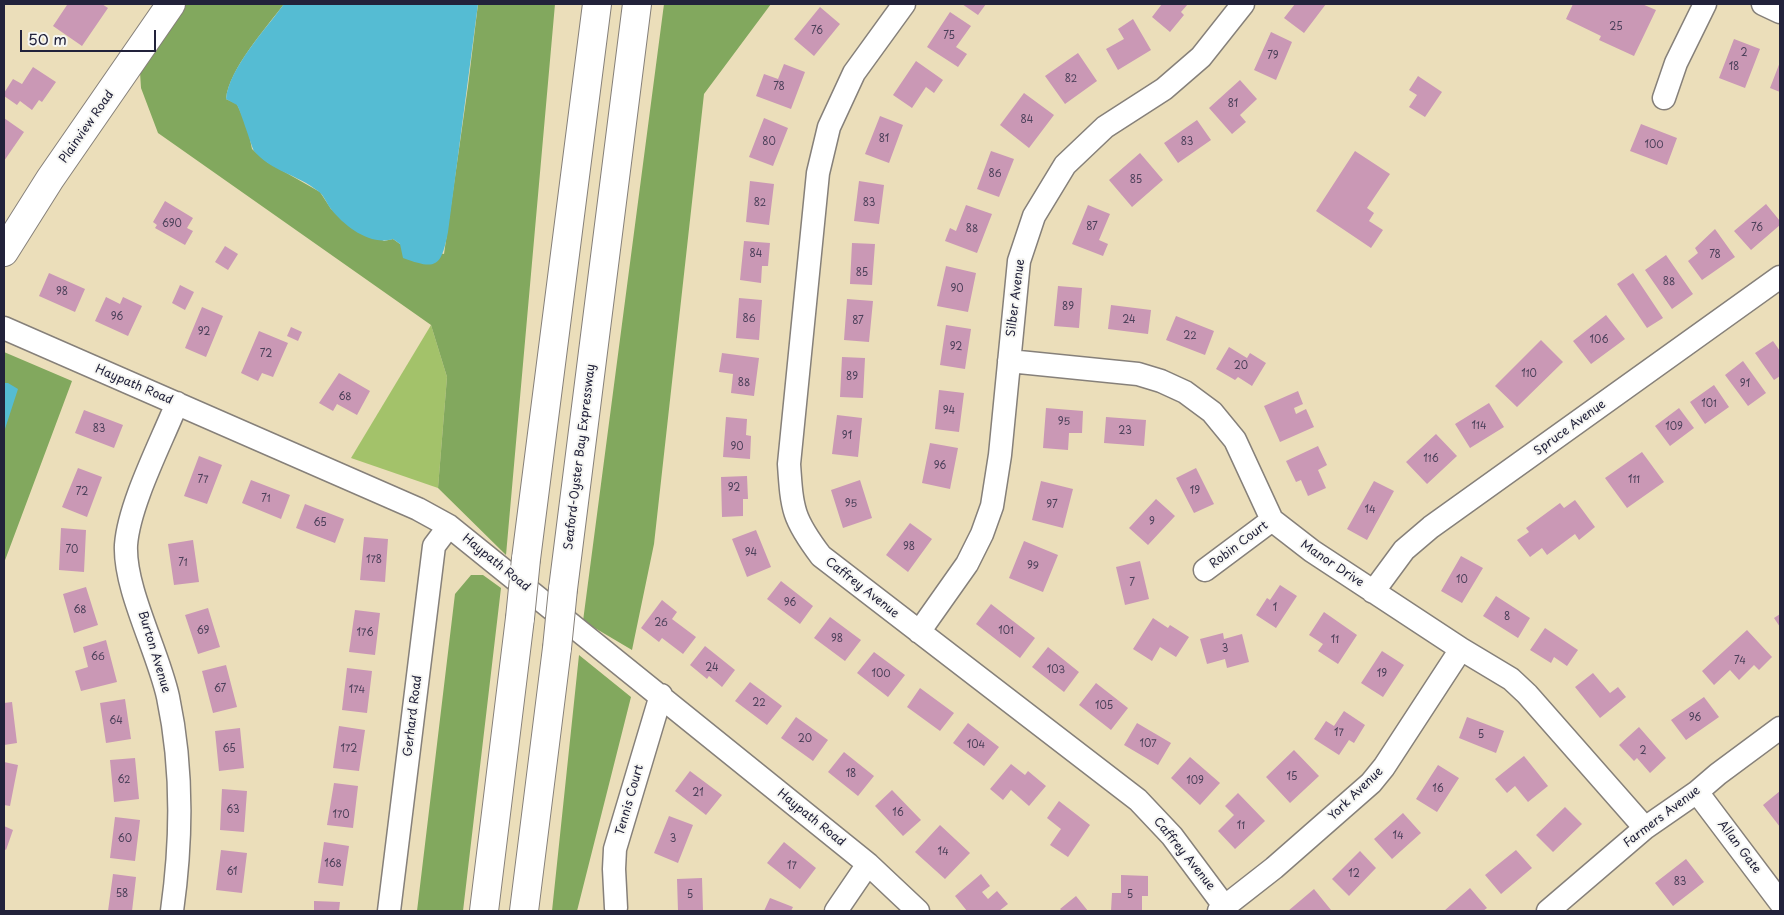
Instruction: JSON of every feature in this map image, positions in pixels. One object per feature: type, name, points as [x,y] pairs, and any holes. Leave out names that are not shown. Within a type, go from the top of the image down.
[{"type":"main road","name":"Plainview Road","points":[[4,252],[50,179],[171,4]]},
{"type":"main road","points":[[484,911],[526,559],[597,4]]},
{"type":"main road","name":"Seaford-Oyster Bay Expressway","points":[[524,911],[637,4]]},
{"type":"street","name":"Caffrey Avenue","points":[[904,4],[854,73],[829,127],[818,173],[789,464],[792,506],[802,531],[821,556],[1138,800],[1172,836],[1222,909]]},
{"type":"street","name":"Silber Avenue","points":[[919,632],[967,564],[982,534],[992,506],[1000,455],[1019,261],[1034,216],[1065,164],[1105,127],[1164,90],[1201,57],[1243,4]]},
{"type":"street","points":[[1664,98],[1676,63],[1705,4]]},
{"type":"street","points":[[1763,4],[1780,12]]},
{"type":"street","name":"Spruce Avenue","points":[[1374,592],[1404,550],[1432,527],[1780,278]]},
{"type":"street","name":"Haypath Road","points":[[4,328],[418,509],[449,526],[868,864],[918,911]]},
{"type":"street","name":"Manor Drive","points":[[1009,361],[1138,374],[1161,380],[1185,392],[1212,412],[1235,440],[1272,520],[1312,552],[1461,649],[1511,679],[1645,828]]},
{"type":"street","name":"Burton Avenue","points":[[172,911],[179,859],[181,813],[175,743],[168,697],[158,658],[128,574],[126,545],[131,515],[177,403]]},
{"type":"street","name":"Robin Court","points":[[1205,570],[1272,520]]},
{"type":"street","name":"Gerhard Road","points":[[389,911],[434,546],[449,526]]},
{"type":"street","name":"York Avenue","points":[[1222,909],[1274,868],[1371,783],[1384,767],[1461,649]]},
{"type":"street","name":"Tennis Court","points":[[616,908],[614,869],[616,849],[660,695]]},
{"type":"street","name":"Farmers Avenue","points":[[1548,911],[1645,828],[1697,792],[1780,728]]},
{"type":"street","name":"Allan Gate","points":[[1697,792],[1780,902]]},
{"type":"street","points":[[836,911],[868,864]]},
{"type":"green space","points":[[184,4],[284,4],[241,62],[229,87],[226,99],[237,104],[248,129],[252,149],[267,162],[320,192],[331,209],[384,241],[393,239],[400,244],[444,254],[478,4],[555,4],[506,555],[438,488],[447,377],[431,325],[158,133],[141,88],[140,72]]},
{"type":"green space","points":[[664,4],[771,4],[704,94],[654,544],[632,650],[583,621]]},
{"type":"green space","points":[[431,325],[447,377],[438,488],[351,458]]},
{"type":"green space","points":[[4,352],[72,381],[4,563]]},
{"type":"green space","points":[[471,575],[483,575],[501,588],[463,911],[417,911],[455,594]]},
{"type":"green space","points":[[579,655],[631,697],[577,911],[552,911]]},
{"type":"water","points":[[284,4],[478,4],[448,232],[443,253],[435,263],[430,265],[423,264],[403,258],[400,244],[393,239],[376,240],[359,233],[337,216],[318,191],[268,163],[254,151],[237,105],[226,99],[229,87],[241,62]]},
{"type":"water","points":[[4,383],[8,383],[18,389],[4,432]]},
{"type":"building","points":[[65,4],[102,4],[108,8],[82,46],[53,26],[67,5]]},
{"type":"building","points":[[962,4],[986,4],[978,15]]},
{"type":"building","points":[[1162,4],[1188,4],[1181,12],[1184,15],[1170,32],[1152,17]]},
{"type":"building","points":[[1295,4],[1326,4],[1304,33],[1284,18]]},
{"type":"building","points":[[1573,4],[1642,4],[1656,10],[1634,56],[1599,40],[1601,36],[1566,19]]},
{"type":"building","points":[[820,7],[840,24],[814,56],[794,39]]},
{"type":"building","points":[[950,12],[971,26],[956,47],[967,54],[958,67],[927,47]]},
{"type":"building","points":[[1133,19],[1151,50],[1118,70],[1106,49],[1124,39],[1118,29]]},
{"type":"building","points":[[1271,32],[1292,42],[1276,80],[1254,70]]},
{"type":"building","points":[[1734,39],[1760,49],[1745,88],[1719,78]]},
{"type":"building","points":[[1078,53],[1097,81],[1065,104],[1045,76]]},
{"type":"building","points":[[916,61],[943,80],[934,93],[926,87],[912,108],[893,95]]},
{"type":"building","points":[[1780,62],[1780,92],[1770,88]]},
{"type":"building","points":[[784,64],[805,72],[791,109],[756,96],[764,74],[778,79]]},
{"type":"building","points":[[33,67],[56,82],[42,102],[39,100],[32,110],[20,101],[17,105],[4,96],[4,93],[13,79],[22,84]]},
{"type":"building","points":[[1418,76],[1442,92],[1425,117],[1409,107],[1417,95],[1409,90]]},
{"type":"building","points":[[1240,80],[1257,99],[1240,115],[1246,122],[1232,134],[1209,108]]},
{"type":"building","points":[[1024,93],[1054,115],[1029,148],[1000,125]]},
{"type":"building","points":[[880,116],[903,125],[889,163],[865,154]]},
{"type":"building","points":[[4,118],[24,132],[4,161]]},
{"type":"building","points":[[764,118],[788,128],[773,166],[749,157]]},
{"type":"building","points":[[1197,120],[1211,140],[1178,163],[1164,143]]},
{"type":"building","points":[[1641,124],[1677,138],[1667,165],[1630,151]]},
{"type":"building","points":[[991,151],[1014,159],[999,197],[977,189]]},
{"type":"building","points":[[1355,151],[1390,174],[1367,208],[1374,213],[1369,221],[1383,230],[1371,248],[1316,211]]},
{"type":"building","points":[[1140,153],[1163,180],[1132,207],[1109,180]]},
{"type":"building","points":[[750,181],[774,184],[769,225],[746,222]]},
{"type":"building","points":[[859,181],[884,185],[879,224],[854,221]]},
{"type":"building","points":[[165,201],[193,218],[187,228],[193,231],[185,245],[155,228],[157,225],[153,222]]},
{"type":"building","points":[[1766,204],[1780,221],[1780,225],[1751,250],[1734,231]]},
{"type":"building","points":[[966,205],[992,214],[977,253],[945,241],[950,228],[956,231]]},
{"type":"building","points":[[1088,205],[1110,214],[1099,240],[1108,244],[1103,256],[1072,244]]},
{"type":"building","points":[[1715,229],[1735,257],[1702,280],[1688,261],[1698,253],[1695,248]]},
{"type":"building","points":[[744,241],[770,243],[768,266],[762,266],[761,283],[740,280]]},
{"type":"building","points":[[852,243],[875,244],[872,285],[850,284]]},
{"type":"building","points":[[225,246],[238,254],[228,270],[215,262]]},
{"type":"building","points":[[1666,255],[1693,294],[1672,309],[1645,270]]},
{"type":"building","points":[[946,266],[976,273],[968,312],[937,306]]},
{"type":"building","points":[[49,273],[85,289],[75,312],[39,296]]},
{"type":"building","points":[[1633,273],[1663,318],[1647,328],[1617,284]]},
{"type":"building","points":[[180,285],[194,292],[185,310],[172,303]]},
{"type":"building","points":[[1058,286],[1082,288],[1079,328],[1054,326]]},
{"type":"building","points":[[106,297],[120,304],[123,297],[142,306],[128,336],[95,321]]},
{"type":"building","points":[[739,298],[762,300],[759,340],[736,338]]},
{"type":"building","points":[[847,299],[873,301],[869,342],[844,340]]},
{"type":"building","points":[[1111,305],[1151,310],[1148,334],[1108,329]]},
{"type":"building","points":[[202,307],[223,316],[206,357],[185,348]]},
{"type":"building","points":[[1606,315],[1625,339],[1591,364],[1573,341]]},
{"type":"building","points":[[1176,316],[1214,331],[1205,355],[1166,340]]},
{"type":"building","points":[[946,325],[971,329],[965,369],[940,365]]},
{"type":"building","points":[[291,327],[302,332],[298,341],[287,336]]},
{"type":"building","points":[[259,331],[288,343],[273,377],[262,373],[258,381],[241,373]]},
{"type":"building","points":[[1541,340],[1563,362],[1517,407],[1495,386]]},
{"type":"building","points":[[1773,341],[1780,351],[1780,376],[1774,380],[1755,353]]},
{"type":"building","points":[[1229,347],[1247,358],[1250,353],[1266,363],[1252,386],[1238,377],[1235,380],[1216,369]]},
{"type":"building","points":[[722,353],[759,358],[754,396],[731,393],[733,374],[719,372]]},
{"type":"building","points":[[842,357],[865,358],[863,398],[840,397]]},
{"type":"building","points":[[1743,361],[1766,393],[1748,406],[1725,375]]},
{"type":"building","points":[[339,373],[370,391],[357,415],[337,404],[333,411],[319,403]]},
{"type":"building","points":[[1714,385],[1729,407],[1705,424],[1690,402]]},
{"type":"building","points":[[939,390],[964,393],[959,432],[935,429]]},
{"type":"building","points":[[1298,391],[1303,404],[1294,408],[1296,414],[1306,409],[1314,427],[1280,442],[1264,406]]},
{"type":"building","points":[[1489,403],[1504,427],[1470,448],[1455,424]]},
{"type":"building","points":[[1046,408],[1083,411],[1082,433],[1069,433],[1068,450],[1043,448]]},
{"type":"building","points":[[1679,408],[1694,428],[1670,446],[1655,426]]},
{"type":"building","points":[[84,410],[123,425],[114,448],[75,433]]},
{"type":"building","points":[[837,415],[862,418],[858,457],[832,454]]},
{"type":"building","points":[[726,417],[747,419],[746,435],[751,436],[750,459],[723,457]]},
{"type":"building","points":[[1106,417],[1146,420],[1144,446],[1104,443]]},
{"type":"building","points":[[1436,434],[1457,456],[1427,484],[1406,462]]},
{"type":"building","points":[[930,443],[958,448],[950,489],[922,483]]},
{"type":"building","points":[[1318,446],[1327,465],[1318,470],[1326,488],[1308,496],[1301,480],[1296,482],[1286,461]]},
{"type":"building","points":[[1642,452],[1664,482],[1627,508],[1605,478]]},
{"type":"building","points":[[199,456],[222,465],[207,504],[184,496]]},
{"type":"building","points":[[78,468],[102,477],[87,517],[62,507]]},
{"type":"building","points":[[1196,468],[1214,504],[1194,513],[1176,478]]},
{"type":"building","points":[[747,476],[748,499],[743,499],[743,516],[722,517],[721,477]]},
{"type":"building","points":[[251,480],[290,495],[281,519],[242,503]]},
{"type":"building","points":[[860,480],[872,518],[843,528],[831,490]]},
{"type":"building","points":[[1041,481],[1073,489],[1063,528],[1032,520]]},
{"type":"building","points":[[1374,481],[1394,491],[1367,540],[1347,529]]},
{"type":"building","points":[[1156,499],[1175,516],[1148,545],[1129,528]]},
{"type":"building","points":[[1575,500],[1595,527],[1579,540],[1575,534],[1547,555],[1542,548],[1530,557],[1517,540],[1529,532],[1526,528],[1560,503],[1564,508]]},
{"type":"building","points":[[305,504],[344,519],[335,543],[296,528]]},
{"type":"building","points":[[910,523],[932,539],[908,572],[886,555]]},
{"type":"building","points":[[61,528],[86,530],[84,572],[59,570]]},
{"type":"building","points":[[756,530],[771,567],[747,577],[732,539]]},
{"type":"building","points":[[364,537],[388,539],[385,582],[360,580]]},
{"type":"building","points":[[193,540],[199,582],[174,585],[168,544]]},
{"type":"building","points":[[1024,541],[1058,555],[1043,592],[1009,578]]},
{"type":"building","points":[[1461,556],[1483,568],[1462,603],[1441,591]]},
{"type":"building","points":[[1140,561],[1149,599],[1125,605],[1116,567]]},
{"type":"building","points":[[781,581],[813,606],[800,624],[767,599]]},
{"type":"building","points":[[1280,585],[1297,596],[1276,628],[1256,615],[1267,598],[1270,600]]},
{"type":"building","points":[[86,587],[98,625],[74,633],[63,594]]},
{"type":"building","points":[[1496,596],[1530,618],[1518,638],[1483,616]]},
{"type":"building","points":[[662,600],[677,612],[672,619],[696,637],[683,654],[662,638],[659,642],[641,628]]},
{"type":"building","points":[[991,604],[1035,638],[1020,658],[976,624]]},
{"type":"building","points":[[208,608],[220,647],[198,654],[185,615]]},
{"type":"building","points":[[355,610],[380,613],[375,655],[349,652]]},
{"type":"building","points":[[1324,612],[1357,635],[1338,664],[1318,651],[1323,644],[1309,635]]},
{"type":"building","points":[[1780,614],[1780,627],[1774,618]]},
{"type":"building","points":[[830,617],[861,640],[845,661],[814,638]]},
{"type":"building","points":[[1153,618],[1168,628],[1170,625],[1189,637],[1176,657],[1160,647],[1152,661],[1133,649]]},
{"type":"building","points":[[1545,628],[1578,650],[1567,666],[1554,657],[1551,663],[1530,650]]},
{"type":"building","points":[[1747,630],[1772,657],[1759,670],[1754,665],[1739,680],[1730,670],[1714,685],[1702,671]]},
{"type":"building","points":[[1223,633],[1224,639],[1242,634],[1249,662],[1227,668],[1225,659],[1207,664],[1200,639]]},
{"type":"building","points":[[106,640],[117,682],[81,691],[75,671],[88,667],[83,647]]},
{"type":"building","points":[[705,646],[735,670],[722,687],[709,676],[707,679],[690,665]]},
{"type":"building","points":[[1048,647],[1079,672],[1064,692],[1032,667]]},
{"type":"building","points":[[1382,651],[1404,665],[1383,697],[1361,683]]},
{"type":"building","points":[[874,652],[905,675],[888,697],[857,673]]},
{"type":"building","points":[[226,665],[237,707],[213,713],[202,671]]},
{"type":"building","points":[[347,668],[372,671],[367,713],[342,710]]},
{"type":"building","points":[[1593,673],[1610,693],[1618,687],[1626,697],[1600,718],[1575,687]]},
{"type":"building","points":[[750,682],[782,706],[767,725],[735,701]]},
{"type":"building","points":[[1096,683],[1128,708],[1111,730],[1079,705]]},
{"type":"building","points":[[920,688],[954,713],[940,731],[907,707]]},
{"type":"building","points":[[1704,697],[1719,717],[1686,740],[1671,720]]},
{"type":"building","points":[[125,699],[131,739],[106,743],[100,703]]},
{"type":"building","points":[[12,702],[17,743],[4,745],[4,703]]},
{"type":"building","points":[[1344,711],[1365,725],[1354,743],[1349,740],[1339,755],[1314,739],[1326,721],[1334,726]]},
{"type":"building","points":[[796,717],[828,740],[813,761],[781,738]]},
{"type":"building","points":[[1467,717],[1504,731],[1496,753],[1459,738]]},
{"type":"building","points":[[968,723],[999,747],[984,766],[953,743]]},
{"type":"building","points":[[1137,723],[1171,743],[1158,765],[1124,745]]},
{"type":"building","points":[[339,726],[365,730],[359,771],[333,768]]},
{"type":"building","points":[[1639,727],[1666,758],[1650,773],[1637,758],[1634,761],[1619,745]]},
{"type":"building","points":[[240,728],[244,768],[219,771],[215,731]]},
{"type":"building","points":[[1294,750],[1319,776],[1290,803],[1266,777]]},
{"type":"building","points":[[844,752],[874,776],[858,796],[828,772]]},
{"type":"building","points":[[1524,756],[1548,786],[1528,802],[1515,786],[1507,793],[1495,779]]},
{"type":"building","points":[[1190,757],[1220,783],[1200,805],[1171,778]]},
{"type":"building","points":[[135,758],[139,799],[114,802],[110,760]]},
{"type":"building","points":[[4,762],[18,765],[10,806],[4,805]]},
{"type":"building","points":[[1011,764],[1025,775],[1028,771],[1046,786],[1029,806],[1011,790],[1003,800],[990,789]]},
{"type":"building","points":[[1438,765],[1459,778],[1437,812],[1416,799]]},
{"type":"building","points":[[690,771],[722,795],[706,815],[675,791]]},
{"type":"building","points":[[334,783],[358,786],[353,828],[327,825]]},
{"type":"building","points":[[222,789],[247,791],[244,832],[220,830]]},
{"type":"building","points":[[892,790],[921,820],[903,836],[875,806]]},
{"type":"building","points":[[1780,791],[1780,827],[1763,805]]},
{"type":"building","points":[[1238,793],[1265,821],[1235,849],[1218,831],[1234,815],[1225,806]]},
{"type":"building","points":[[1059,801],[1090,825],[1068,857],[1050,845],[1061,829],[1047,818]]},
{"type":"building","points":[[1565,807],[1582,824],[1553,852],[1536,835]]},
{"type":"building","points":[[1403,813],[1421,833],[1392,859],[1374,839]]},
{"type":"building","points":[[669,816],[693,825],[678,863],[654,853]]},
{"type":"building","points":[[115,817],[140,820],[135,861],[110,858]]},
{"type":"building","points":[[940,825],[970,853],[945,879],[915,852]]},
{"type":"building","points":[[4,826],[13,830],[6,850],[4,849]]},
{"type":"building","points":[[324,842],[349,846],[343,886],[318,883]]},
{"type":"building","points":[[784,842],[816,868],[800,889],[767,863]]},
{"type":"building","points":[[221,850],[247,853],[242,893],[216,890]]},
{"type":"building","points":[[1516,850],[1532,868],[1501,894],[1485,875]]},
{"type":"building","points":[[1360,851],[1376,868],[1349,896],[1332,879]]},
{"type":"building","points":[[1686,859],[1704,882],[1673,906],[1655,883]]},
{"type":"building","points":[[113,874],[136,877],[132,911],[108,911]]},
{"type":"building","points":[[981,874],[990,886],[982,892],[988,899],[997,891],[1008,904],[999,911],[967,911],[955,896]]},
{"type":"building","points":[[1121,875],[1148,876],[1148,896],[1142,896],[1142,911],[1111,911],[1112,893],[1121,893]]},
{"type":"building","points":[[702,878],[703,911],[678,911],[677,879]]},
{"type":"building","points":[[1470,888],[1487,908],[1483,911],[1444,911]]},
{"type":"building","points":[[1314,889],[1331,910],[1288,911]]},
{"type":"building","points":[[1076,896],[1088,911],[1062,911],[1060,909]]},
{"type":"building","points":[[770,898],[793,907],[791,911],[764,911]]},
{"type":"building","points":[[314,901],[340,902],[339,911],[314,911]]}]
